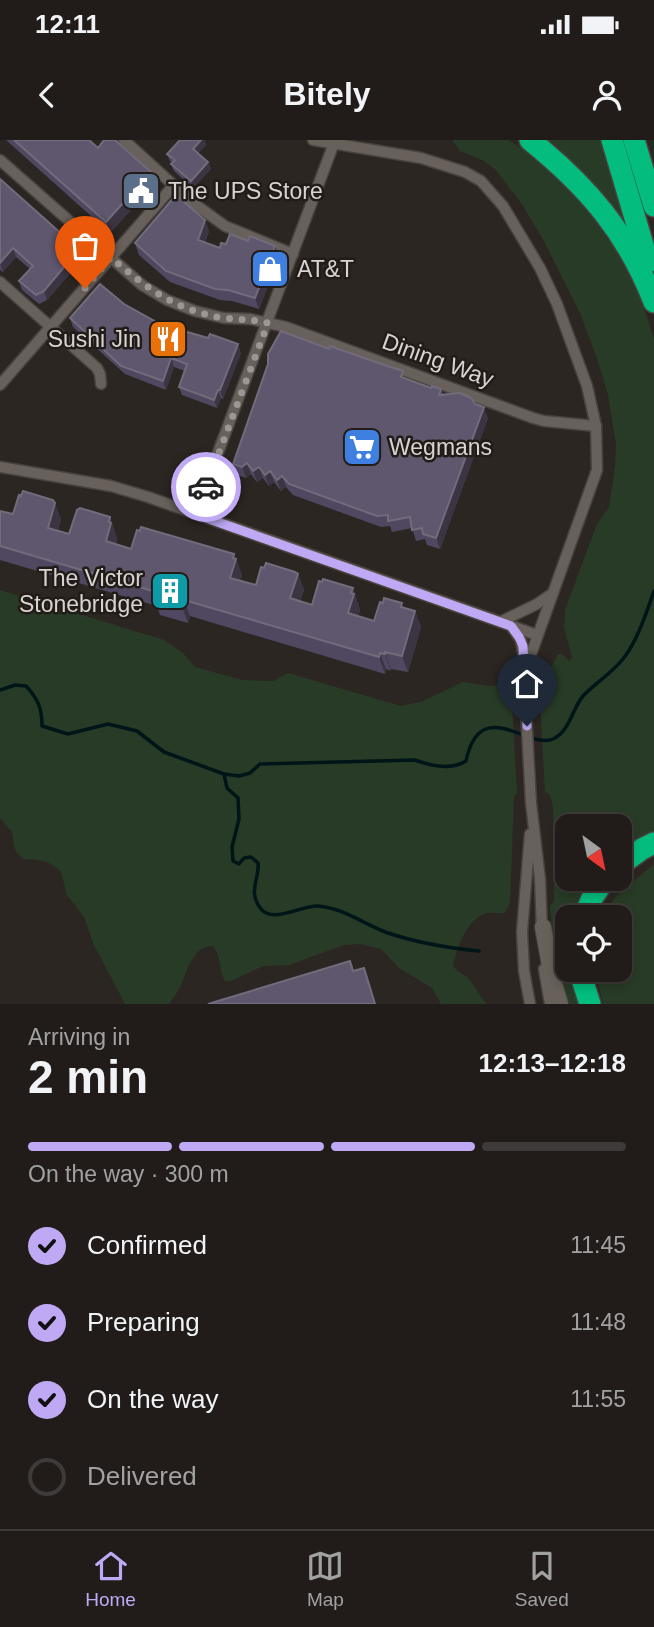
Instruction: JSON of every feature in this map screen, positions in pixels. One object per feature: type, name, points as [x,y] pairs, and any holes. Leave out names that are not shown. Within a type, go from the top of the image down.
[{"type":"highway","points":[[530,140],[585,188],[608,216],[629,246],[654,302]]},
{"type":"highway","points":[[612,140],[654,283]]},
{"type":"highway","points":[[634,140],[654,206]]},
{"type":"highway","points":[[632,856],[654,844]]},
{"type":"highway","points":[[583,982],[590,1004]]},
{"type":"main road","points":[[542,927],[552,977],[561,1004]]},
{"type":"street","points":[[124,140],[225,226],[293,254]]},
{"type":"street","points":[[313,140],[405,155],[474,177],[493,194],[522,236],[558,304],[587,386],[596,426],[597,470],[525,670]]},
{"type":"street","points":[[195,514],[334,143]]},
{"type":"street","name":"Dining Way","points":[[0,160],[142,285],[167,300],[224,318],[245,318],[296,330],[533,418],[596,426]]},
{"type":"street","points":[[0,385],[174,185]]},
{"type":"street","points":[[0,282],[97,368],[101,384]]},
{"type":"street","points":[[0,467],[111,486],[537,635]]},
{"type":"street","points":[[500,622],[553,593]]},
{"type":"street","points":[[511,626],[521,640],[525,670],[531,803],[540,879],[542,948],[550,1004]]},
{"type":"street","points":[[530,1004],[524,971],[522,932],[531,803]]},
{"type":"green space","points":[[452,140],[509,140],[563,178],[626,263],[638,289],[654,339],[654,834],[632,847],[632,814],[555,814],[555,891],[588,891],[579,905],[555,905],[555,968],[550,906],[554,901],[553,807],[550,795],[545,792],[539,683],[544,682],[558,654],[562,654],[569,661],[572,657],[564,628],[565,610],[597,524],[609,507],[616,444],[608,395],[597,358],[580,313],[544,241],[521,203],[495,169],[460,151]]},
{"type":"green space","points":[[545,140],[603,140],[639,249],[584,177]]},
{"type":"green space","points":[[0,590],[164,640],[183,653],[195,667],[242,680],[273,681],[288,673],[401,706],[423,701],[463,682],[490,686],[511,685],[517,794],[514,796],[510,903],[505,913],[487,913],[474,921],[460,942],[453,965],[469,979],[487,1004],[441,1004],[432,988],[399,968],[381,949],[360,944],[344,945],[289,965],[263,966],[231,981],[225,981],[213,946],[206,947],[195,956],[169,1004],[125,1004],[94,945],[84,917],[67,895],[61,872],[49,863],[24,859],[17,853],[12,832],[0,818]]},
{"type":"green space","points":[[654,864],[654,1004],[603,1004],[598,982],[632,982],[632,905],[610,905],[622,891],[632,891],[632,883]]},
{"type":"green space","points":[[560,982],[574,982],[580,1004],[568,1004]]},
{"type":"building","points":[[14,140],[89,140],[98,148],[104,140],[115,140],[151,172],[106,222]]},
{"type":"building","points":[[180,140],[201,140],[193,149],[208,162],[191,181],[171,164],[175,160],[167,154]]},
{"type":"building","points":[[0,179],[74,245],[75,254],[44,291],[36,295],[19,281],[33,266],[13,248],[0,263]]},
{"type":"building","points":[[176,195],[205,220],[198,240],[220,248],[221,243],[226,244],[230,234],[248,241],[250,236],[275,246],[255,298],[215,289],[166,271],[135,243]]},
{"type":"building","points":[[100,284],[124,304],[160,324],[208,338],[210,334],[238,344],[214,400],[179,387],[187,364],[171,358],[163,381],[121,366],[70,318]]},
{"type":"building","name":"Wegmans","points":[[281,331],[329,349],[330,346],[403,371],[401,377],[441,389],[439,395],[460,393],[484,407],[436,538],[423,534],[422,528],[412,530],[410,517],[388,521],[388,515],[377,516],[289,484],[282,476],[277,480],[270,471],[265,475],[259,467],[253,471],[247,463],[242,467],[233,464],[268,364],[268,354]]},
{"type":"building","name":"The Victor Stonebridge","points":[[23,491],[53,500],[55,503],[48,528],[69,534],[80,508],[110,517],[106,541],[131,549],[137,530],[140,531],[141,527],[234,554],[233,558],[236,559],[230,578],[256,585],[261,567],[264,568],[266,563],[295,572],[298,574],[290,598],[312,605],[319,581],[322,582],[323,579],[353,588],[351,593],[354,594],[348,613],[374,621],[384,598],[402,603],[401,607],[415,611],[402,656],[385,652],[380,653],[379,657],[184,600],[182,607],[154,598],[156,592],[0,546],[0,511],[13,514]]},
{"type":"building","points":[[350,961],[353,971],[364,968],[375,1004],[208,1004]]},
{"type":"waterway","points":[[0,690],[15,685],[26,686],[38,704],[42,726],[68,734],[108,724],[137,731],[164,752],[224,774],[239,776],[250,773],[260,764],[415,760],[448,766],[466,761],[473,741],[482,731],[493,727],[543,740],[559,735],[583,696],[628,652],[654,591]]},
{"type":"waterway","points":[[224,774],[227,788],[238,798],[239,819],[232,847],[233,861],[239,864],[244,858],[251,857],[258,863],[254,891],[257,903],[266,913],[273,915],[311,906],[328,907],[399,937],[479,951]]},
{"type":"way so far","points":[[85,288],[111,257],[142,285],[167,300],[224,318],[245,318],[268,323],[206,487]]},
{"type":"place","name":"The UPS Store","points":[[141,191]]},
{"type":"place","name":"AT&T","points":[[270,269]]},
{"type":"place","name":"Sushi Jin","points":[[168,339]]},
{"type":"place","name":"Wegmans","points":[[362,447]]},
{"type":"place","name":"The Victor Stonebridge","points":[[170,591]]},
{"type":"route","points":[[206,487],[195,514],[511,626],[523,646],[527,726]]}]
